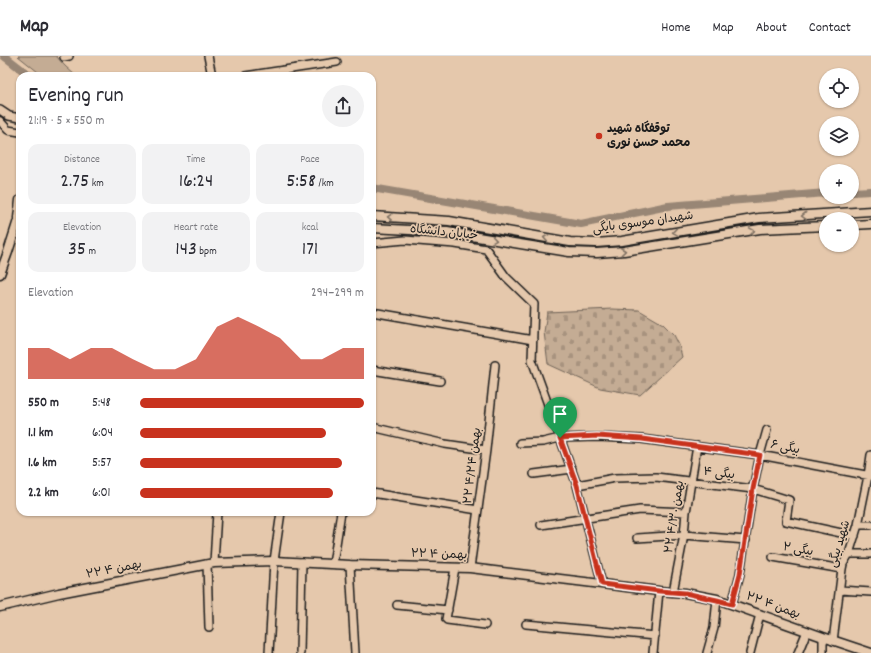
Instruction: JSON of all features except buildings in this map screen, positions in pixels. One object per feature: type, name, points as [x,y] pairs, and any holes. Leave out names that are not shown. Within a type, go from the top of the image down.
[{"type":"street","points":[[208,56],[211,72]]},
{"type":"street","points":[[272,72],[337,62]]},
{"type":"street","points":[[0,110],[9,116],[16,117]]},
{"type":"street","points":[[0,121],[8,130],[16,131]]},
{"type":"street","name":"شهیدان موسوی بایگی","points":[[376,216],[449,221],[570,242],[596,243],[622,241],[759,218],[871,211]]},
{"type":"street","points":[[859,225],[871,224]]},
{"type":"street","name":"شهیدان موسوی بایگی","points":[[376,228],[447,232],[569,252],[597,253],[624,252],[760,229],[819,226]]},
{"type":"street","points":[[0,274],[16,227]]},
{"type":"street","name":"خیابان دانشگاه","points":[[376,243],[405,240],[456,244],[486,249],[506,277],[534,304],[532,360],[572,469],[602,584]]},
{"type":"street","points":[[376,313],[533,340]]},
{"type":"street","name":"۲۲ بهمن ۴/۲۴","points":[[470,568],[486,450],[495,366]]},
{"type":"street","points":[[376,371],[440,381]]},
{"type":"street","points":[[376,428],[445,444],[486,450]]},
{"type":"street","points":[[732,604],[740,574],[753,489],[767,430]]},
{"type":"street","name":"بیگی ۶","points":[[520,443],[543,442],[560,438],[597,436],[642,439],[760,455],[870,476]]},
{"type":"street","name":"۲۲ بهمن ۴/۳۰","points":[[673,592],[684,535],[686,512],[697,446]]},
{"type":"street","name":"شهید بیگی","points":[[833,641],[842,568],[849,554],[858,525],[870,476],[871,455]]},
{"type":"street","points":[[534,474],[572,469]]},
{"type":"street","name":"بیگی ۴","points":[[577,485],[615,478],[656,477],[753,489],[789,500],[786,521],[855,536]]},
{"type":"street","points":[[376,494],[478,510]]},
{"type":"street","points":[[541,525],[640,510],[686,512]]},
{"type":"street","points":[[209,627],[211,564],[217,516]]},
{"type":"street","points":[[269,653],[274,561],[280,516]]},
{"type":"street","points":[[333,564],[340,516]]},
{"type":"street","points":[[858,525],[871,525]]},
{"type":"street","points":[[637,538],[684,535],[746,540]]},
{"type":"street","points":[[849,554],[871,554]]},
{"type":"street","name":"بیگی ۲","points":[[773,557],[842,568]]},
{"type":"street","name":"۲۲ بهمن ۴","points":[[0,606],[59,593],[211,564],[274,561],[350,565],[470,568],[685,593],[732,604],[833,641],[871,653]]},
{"type":"street","points":[[300,653],[302,562]]},
{"type":"street","points":[[350,565],[355,653]]},
{"type":"street","points":[[455,568],[446,619],[485,625]]},
{"type":"street","points":[[840,590],[871,592]]},
{"type":"street","points":[[652,653],[659,591]]},
{"type":"street","points":[[707,653],[714,628],[717,600]]},
{"type":"street","points":[[398,605],[448,610]]},
{"type":"street","points":[[750,653],[760,614]]},
{"type":"street","points":[[526,624],[655,636]]},
{"type":"street","points":[[798,653],[807,631]]},
{"type":"street","points":[[823,637],[823,653]]},
{"type":"green space","points":[[18,56],[56,56],[72,72],[38,72]]},
{"type":"green space","points":[[612,309],[639,310],[663,324],[674,335],[679,345],[682,357],[640,395],[600,388],[548,364],[544,332],[547,312]]},
{"type":"waterway","points":[[4,56],[25,72]]},
{"type":"waterway","points":[[376,189],[581,224],[668,206],[819,194]]},
{"type":"waterway","points":[[859,192],[871,191]]},
{"type":"place","name":"توقفگاه شهید محمد حسن نوری","points":[[599,136]]},
{"type":"route","points":[[597,436],[642,439],[760,455],[753,489],[740,574],[732,604],[685,593],[602,584],[577,485],[560,438],[597,436]]}]
